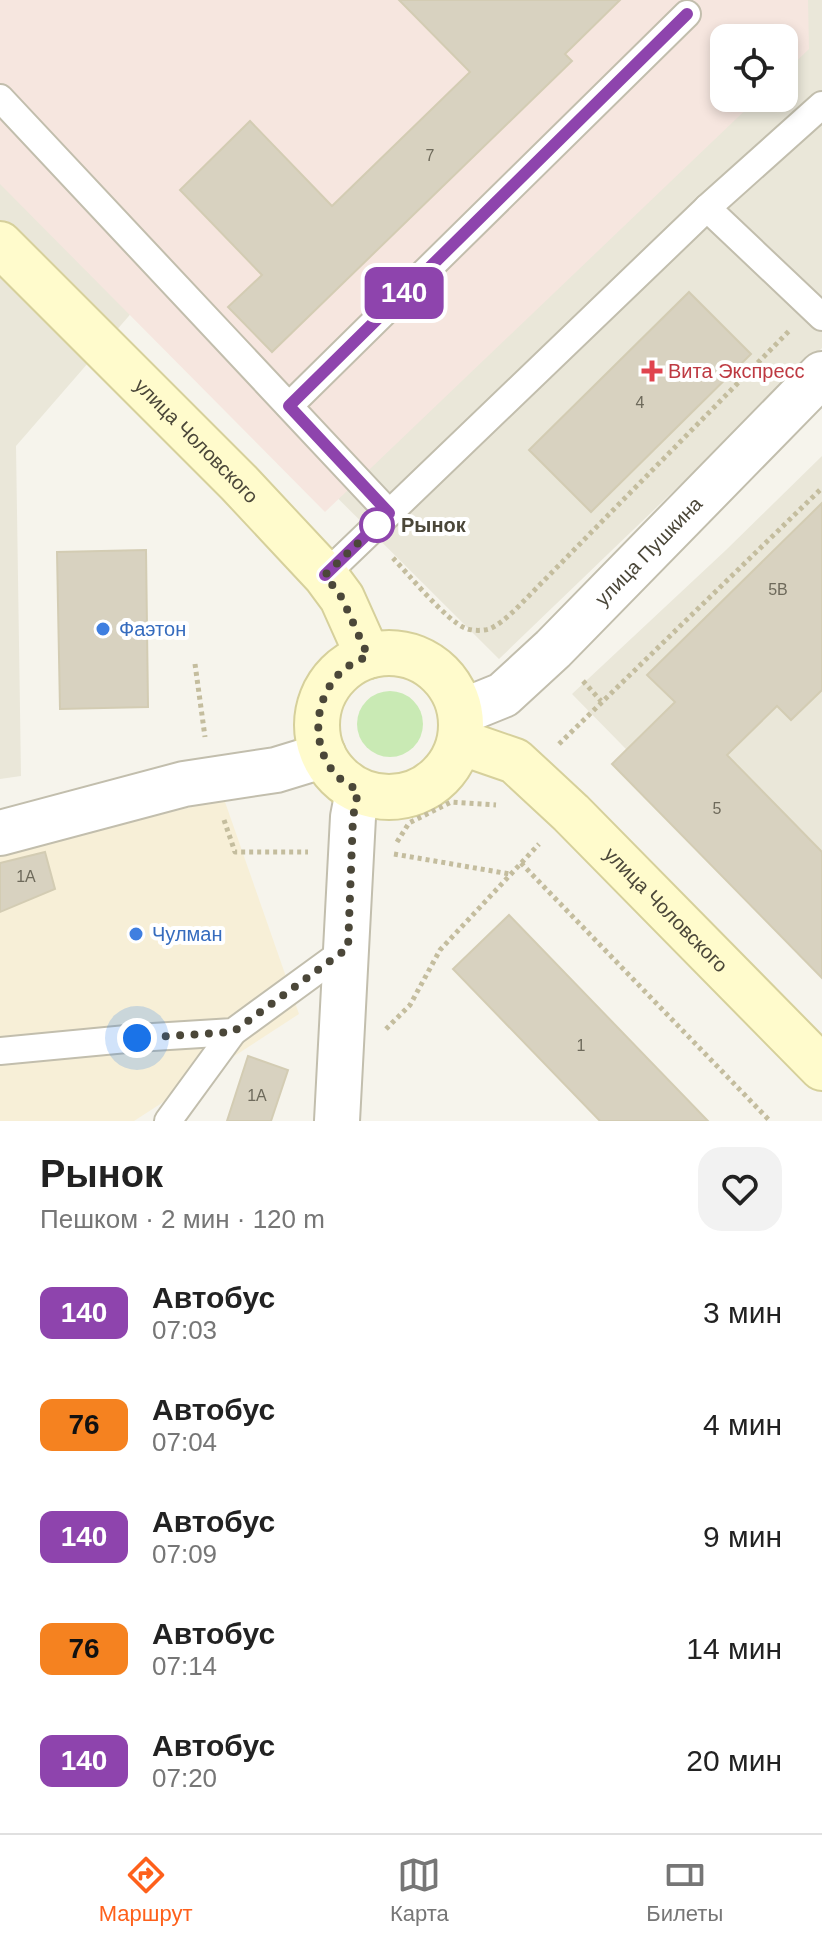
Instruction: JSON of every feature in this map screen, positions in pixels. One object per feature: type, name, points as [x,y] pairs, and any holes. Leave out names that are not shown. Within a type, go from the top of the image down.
[{"type":"street","name":"улица Чоловского","points":[[0,244],[239,483],[325,575],[342,598],[368,656]]},
{"type":"street","name":"улица Пушкина","points":[[460,727],[503,695],[553,649],[822,374]]},
{"type":"street","points":[[398,653],[427,663],[449,684],[460,727],[446,771],[420,791],[390,798],[358,791],[337,776],[323,754],[317,724],[323,695],[342,670],[368,656],[398,653]]},
{"type":"street","name":"улица Чоловского","points":[[460,727],[515,761],[530,774],[822,1068]]},
{"type":"street","points":[[0,833],[184,784],[276,770],[323,754]]},
{"type":"street","points":[[337,1121],[353,817],[358,791]]},
{"type":"lane","points":[[289,406],[687,14]]},
{"type":"lane","points":[[0,98],[389,513]]},
{"type":"lane","points":[[325,575],[707,208],[822,105]]},
{"type":"lane","points":[[707,208],[817,312]]},
{"type":"lane","points":[[168,1121],[233,1032],[348,948]]},
{"type":"lane","points":[[0,1051],[233,1032]]},
{"type":"path","points":[[368,533],[453,620],[466,628],[479,630],[497,625],[817,312]]},
{"type":"path","points":[[391,865],[390,854],[409,823],[451,802],[506,805],[530,774],[601,701],[822,488]]},
{"type":"path","points":[[384,1031],[410,1005],[440,950],[545,837]]},
{"type":"path","points":[[521,863],[770,1121]]},
{"type":"shaded area","points":[[0,0],[822,0],[822,348],[499,659],[141,302],[16,446],[21,776],[0,779]]},
{"type":"shaded area","points":[[0,0],[808,0],[809,49],[798,60],[798,24],[710,24],[710,112],[743,112],[325,512],[0,184]]},
{"type":"shaded area","points":[[822,456],[822,949],[572,694]]},
{"type":"shaded area","name":"Чулман","points":[[224,799],[299,1014],[134,1121],[0,1121],[0,854]]},
{"type":"green space","points":[[390,691],[403,693],[413,701],[421,711],[421,737],[413,747],[403,755],[390,757],[377,755],[367,747],[359,737],[357,724],[359,711],[367,701],[377,693]]},
{"type":"building","points":[[399,0],[620,0],[565,54],[572,61],[272,352],[228,307],[262,275],[180,190],[250,121],[332,206],[470,72]]},
{"type":"building","points":[[689,292],[751,354],[591,512],[529,450]]},
{"type":"building","points":[[822,503],[822,690],[791,720],[777,706],[727,755],[822,852],[822,978],[612,764],[675,702],[647,675]]},
{"type":"building","name":"Фаэтон","points":[[146,550],[148,707],[60,709],[57,552]]},
{"type":"building","points":[[45,852],[55,889],[0,912],[0,863]]},
{"type":"building","points":[[509,915],[708,1121],[600,1121],[453,969]]},
{"type":"building","points":[[248,1056],[288,1070],[271,1121],[227,1121]]},
{"type":"bus line","name":"140","points":[[325,575],[389,513],[289,406],[687,14]]},
{"type":"place","name":"Вита Экспресс","points":[[652,371]]},
{"type":"place","name":"Рынок","points":[[377,525]]},
{"type":"place","name":"Фаэтон","points":[[103,629]]},
{"type":"place","name":"Чулман","points":[[136,934]]},
{"type":"route","points":[[137,1038],[233,1032],[348,948],[353,817],[358,791],[337,776],[323,754],[317,724],[323,695],[342,670],[368,656],[342,598],[325,575],[377,525]]}]
